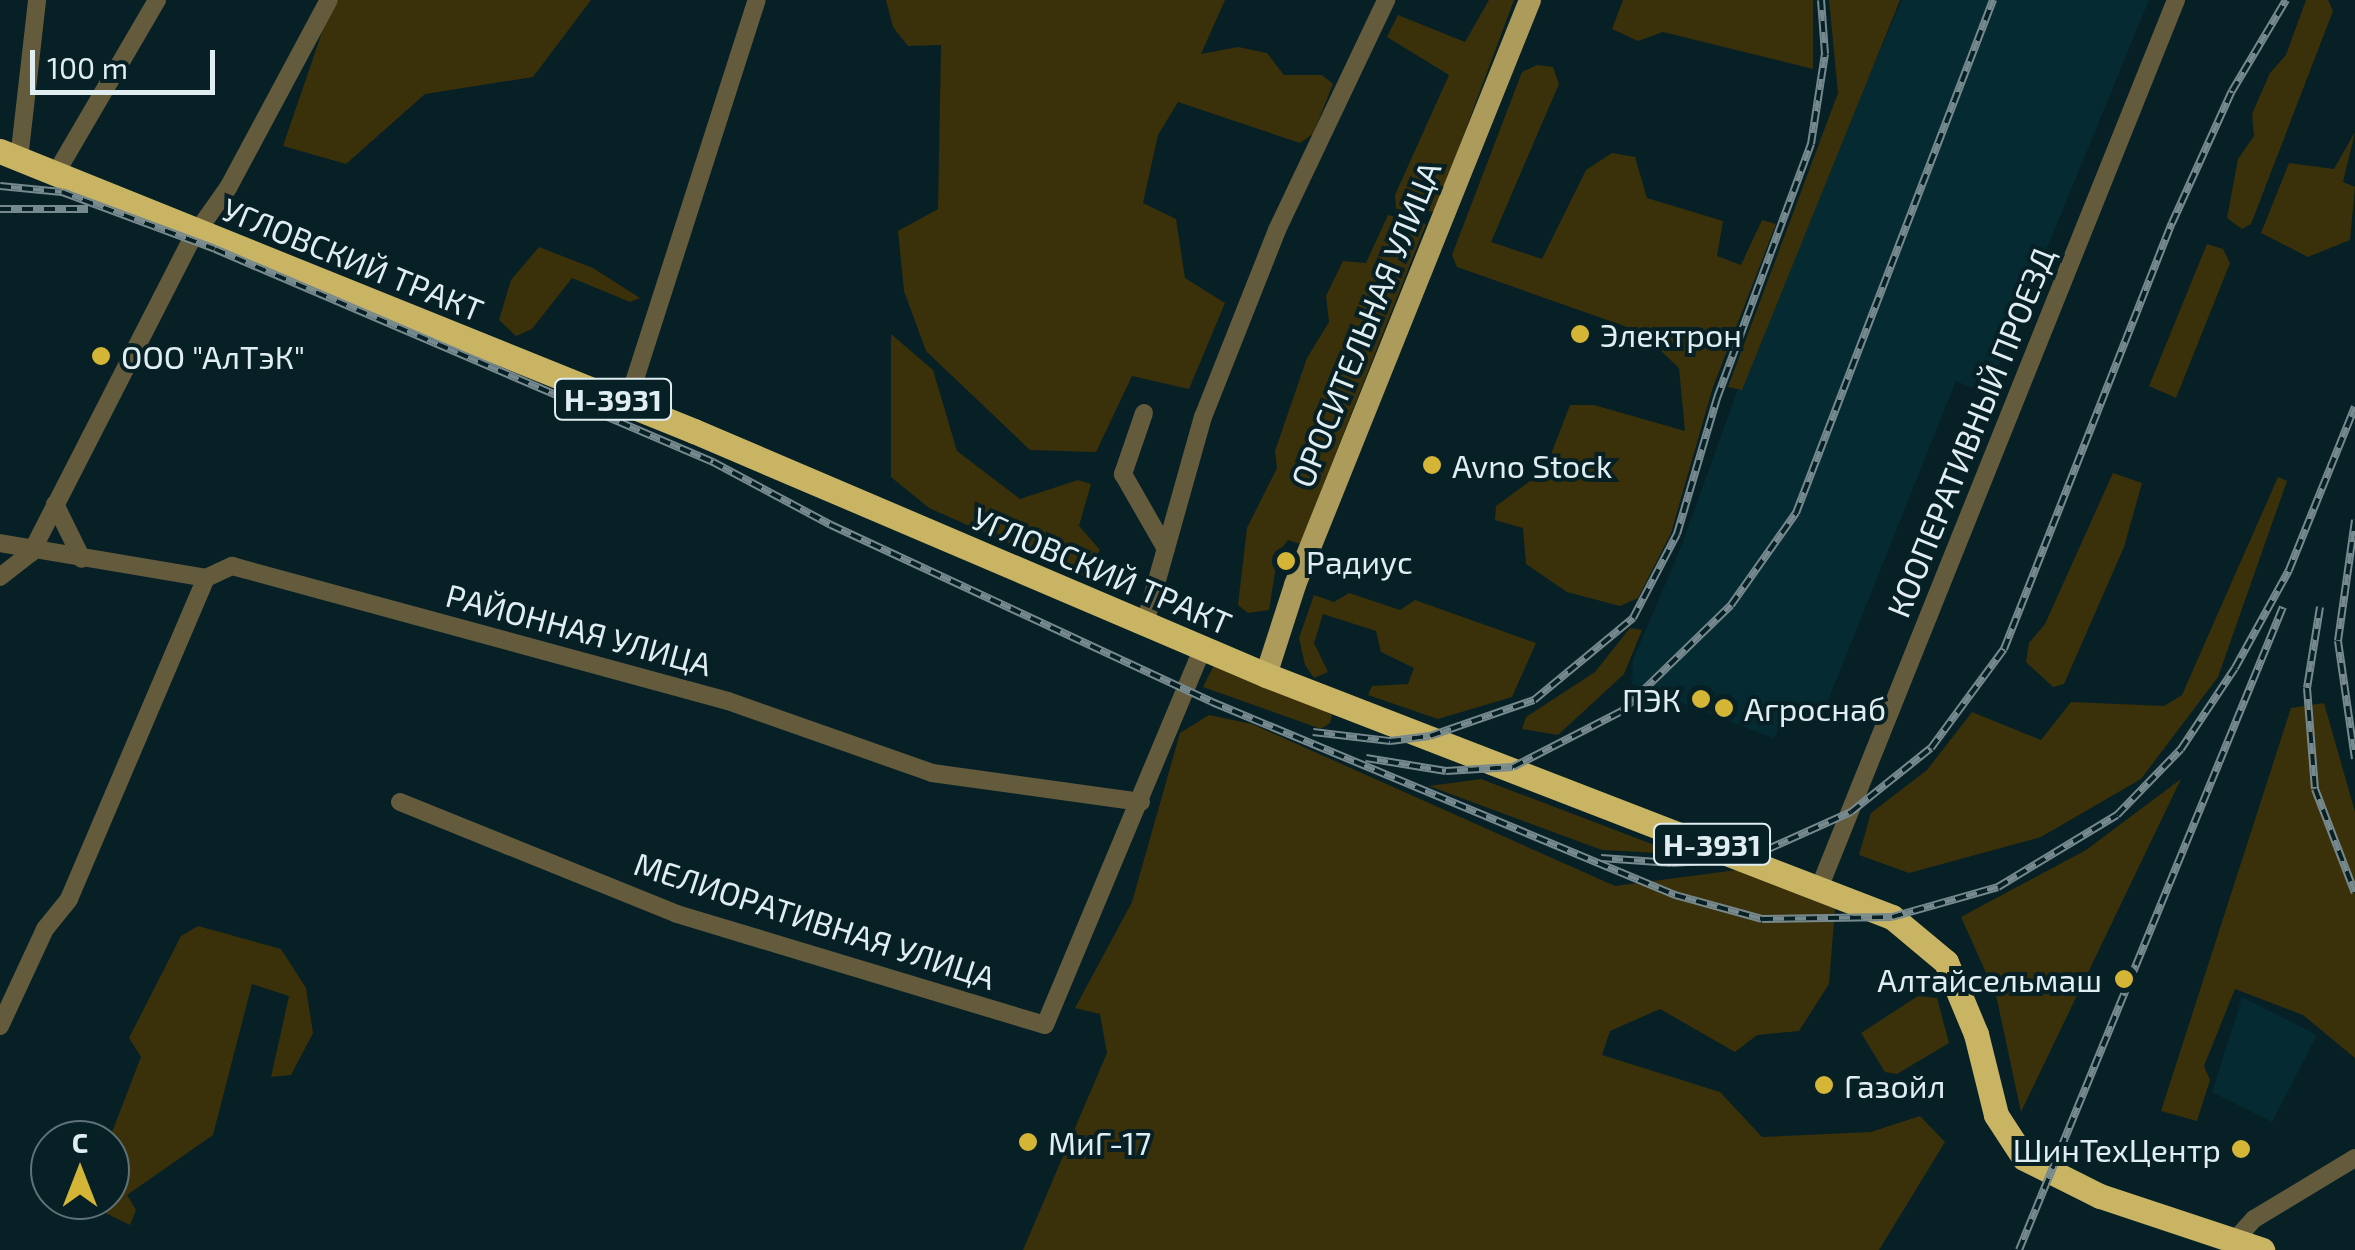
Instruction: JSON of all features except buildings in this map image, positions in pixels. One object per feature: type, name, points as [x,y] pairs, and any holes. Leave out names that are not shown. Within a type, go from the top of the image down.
[{"type":"highway","name":"УГЛОВСКИЙ ТРАКТ","points":[[9,155],[626,404],[1266,675],[1820,886],[1892,918],[1934,947],[1956,982],[2008,1140],[2050,1174],[2234,1241]]},
{"type":"highway","name":"Н-3931","points":[[2234,1241],[2262,1250]]},
{"type":"main road","name":"ОРОСИТЕЛЬНАЯ УЛИЦА","points":[[1266,675],[1296,584],[1530,0]]},
{"type":"street","points":[[9,155],[38,0]]},
{"type":"street","points":[[56,173],[158,0]]},
{"type":"street","points":[[0,577],[31,553],[198,230],[228,188],[329,0]]},
{"type":"street","points":[[626,404],[757,0]]},
{"type":"street","points":[[1145,623],[1203,417],[1277,230],[1386,0]]},
{"type":"street","name":"КООПЕРАТИВНЫЙ ПРОЕЗД","points":[[1820,886],[2176,0]]},
{"type":"street","points":[[1144,412],[1123,474],[1166,549]]},
{"type":"street","points":[[54,504],[82,559]]},
{"type":"street","name":"РАЙОННАЯ УЛИЦА","points":[[0,542],[31,553],[206,578],[232,566],[728,701],[932,773],[1141,802]]},
{"type":"street","points":[[0,1026],[45,929],[69,899],[206,578]]},
{"type":"street","points":[[1141,802],[1221,656]]},
{"type":"street","name":"МЕЛИОРАТИВНАЯ УЛИЦА","points":[[400,802],[677,914],[1046,1025],[1141,802]]},
{"type":"street","points":[[2234,1241],[2254,1219],[2355,1158]]},
{"type":"shaded area","points":[[333,0],[591,0],[533,77],[425,94],[346,164],[283,146]]},
{"type":"shaded area","points":[[886,0],[1225,0],[1201,54],[1238,47],[1267,53],[1284,75],[1322,75],[1333,84],[1313,134],[1300,143],[1178,102],[1158,135],[1143,203],[1176,219],[1185,278],[1225,303],[1189,389],[1132,376],[1096,452],[1030,450],[926,351],[904,291],[898,231],[938,209],[941,45],[908,46],[893,27]]},
{"type":"shaded area","points":[[1489,0],[1514,0],[1435,212],[1396,209],[1395,195],[1449,75],[1387,37],[1398,15],[1465,42]]},
{"type":"shaded area","points":[[1623,0],[1813,0],[1813,69],[1663,32],[1638,41],[1612,29]]},
{"type":"shaded area","points":[[1829,0],[1900,0],[1742,390],[1728,387],[1838,93]]},
{"type":"shaded area","points":[[1902,0],[2149,0],[1987,394],[1956,381],[1821,718],[1786,720],[1773,738],[1632,684],[1633,660],[1681,547],[1761,325]]},
{"type":"shaded area","points":[[2306,0],[2328,0],[2333,11],[2251,224],[2242,229],[2227,218],[2238,159],[2254,136],[2252,114],[2270,73],[2286,55]]},
{"type":"shaded area","points":[[1537,65],[1553,67],[1559,84],[1491,242],[1542,259],[1586,170],[1612,153],[1635,157],[1647,198],[1723,221],[1717,256],[1741,265],[1762,220],[1776,224],[1713,387],[1671,533],[1638,598],[1620,606],[1567,592],[1526,564],[1523,528],[1495,520],[1496,506],[1545,470],[1570,405],[1594,405],[1685,431],[1679,368],[1661,351],[1664,340],[1457,267],[1452,255],[1522,72]]},
{"type":"shaded area","points":[[2355,132],[2343,182],[2355,187],[2350,240],[2308,257],[2261,233],[2289,163],[2334,169]]},
{"type":"shaded area","points":[[1388,215],[1426,224],[1300,544],[1288,540],[1278,553],[1269,610],[1248,613],[1238,605],[1247,528],[1277,468],[1275,451],[1307,358],[1329,322],[1326,296],[1343,261],[1366,263]]},
{"type":"shaded area","points":[[2207,244],[2223,249],[2230,263],[2176,398],[2149,386]]},
{"type":"shaded area","points":[[539,247],[593,268],[640,298],[630,302],[572,278],[532,329],[516,336],[499,320],[511,280]]},
{"type":"shaded area","points":[[891,334],[933,370],[957,451],[1020,499],[1078,480],[1091,484],[1079,526],[1100,550],[1083,576],[929,508],[891,477]]},
{"type":"shaded area","points":[[2113,473],[2142,483],[2124,547],[2064,684],[2053,687],[2026,662],[2029,643],[2045,624]]},
{"type":"shaded area","points":[[2278,477],[2287,481],[2218,677],[2141,779],[2041,837],[1909,873],[1859,855],[1871,813],[1927,770],[1972,712],[2041,740],[2071,702],[2164,706],[2182,695]]},
{"type":"shaded area","points":[[1349,593],[1400,610],[1415,600],[1536,643],[1512,697],[1438,719],[1368,695],[1372,686],[1408,684],[1414,668],[1381,652],[1376,631],[1323,614],[1314,643],[1328,672],[1314,678],[1305,665],[1299,638],[1314,595],[1334,602]]},
{"type":"shaded area","points":[[1630,628],[1642,630],[1624,674],[1558,735],[1522,729],[1526,717],[1595,672]]},
{"type":"shaded area","points":[[1217,659],[1332,715],[1330,723],[1321,729],[1203,687]]},
{"type":"shaded area","points":[[2324,703],[2355,812],[2355,1058],[2303,1015],[2235,989],[2204,1066],[2210,1080],[2197,1121],[2161,1111],[2291,708]]},
{"type":"shaded area","points":[[1209,715],[1252,724],[1615,886],[1737,870],[1835,909],[1829,984],[1799,1031],[1757,1035],[1735,1052],[1660,1009],[1610,1031],[1602,1055],[1720,1092],[1762,1137],[1871,1132],[1920,1116],[1945,1142],[1879,1250],[1023,1250],[1107,1053],[1100,1014],[1075,1008],[1132,902],[1180,733]]},
{"type":"shaded area","points":[[1481,779],[1678,854],[1602,850],[1429,786]]},
{"type":"shaded area","points":[[2181,779],[2021,1112],[1996,995],[1961,917],[2086,850]]},
{"type":"shaded area","points":[[198,926],[281,949],[306,988],[313,1033],[291,1075],[271,1077],[289,996],[252,984],[213,1135],[130,1193],[130,1120],[117,1120],[141,1057],[129,1038],[181,936]]},
{"type":"shaded area","points":[[1918,996],[1937,998],[1949,1043],[1897,1074],[1885,1072],[1861,1033]]},
{"type":"shaded area","points":[[2242,997],[2317,1035],[2272,1122],[2212,1092]]},
{"type":"shaded area","points":[[130,1200],[136,1210],[130,1225],[120,1220],[130,1220]]},
{"type":"railway","points":[[1313,732],[1390,741],[1430,736],[1534,700],[1633,618],[1677,534],[1717,398],[1811,144],[1825,54],[1821,0]]},
{"type":"railway","points":[[1366,758],[1446,771],[1513,767],[1622,711],[1731,605],[1796,513],[1993,0]]},
{"type":"railway","points":[[1601,858],[1672,863],[1748,858],[1851,812],[1931,748],[2004,649],[2172,223],[2232,91],[2286,0]]},
{"type":"railway","points":[[0,186],[62,192],[215,249],[713,462],[831,525],[1212,702],[1675,895],[1762,919],[1892,917],[1998,887],[2117,815],[2181,749],[2235,668],[2289,570],[2355,407]]},
{"type":"railway","points":[[0,209],[88,209]]},
{"type":"railway","points":[[2355,520],[2338,641],[2355,759]]},
{"type":"railway","points":[[2019,1250],[2283,607]]},
{"type":"railway","points":[[2320,607],[2307,688],[2315,789],[2355,893]]},
{"type":"place","name":"Электрон","points":[[1580,334]]},
{"type":"place","name":"ООО \"АлТэК\"","points":[[101,356]]},
{"type":"place","name":"Avno Stoсk","points":[[1432,465]]},
{"type":"place","name":"Радиус","points":[[1286,561]]},
{"type":"place","name":"ПЭК","points":[[1701,699]]},
{"type":"place","name":"Агроснаб","points":[[1724,708]]},
{"type":"place","name":"Алтайсельмаш","points":[[2124,979]]},
{"type":"place","name":"Газойл","points":[[1824,1085]]},
{"type":"place","name":"МиГ-17","points":[[1028,1142]]},
{"type":"place","name":"ШинТехЦентр","points":[[2241,1149]]}]
